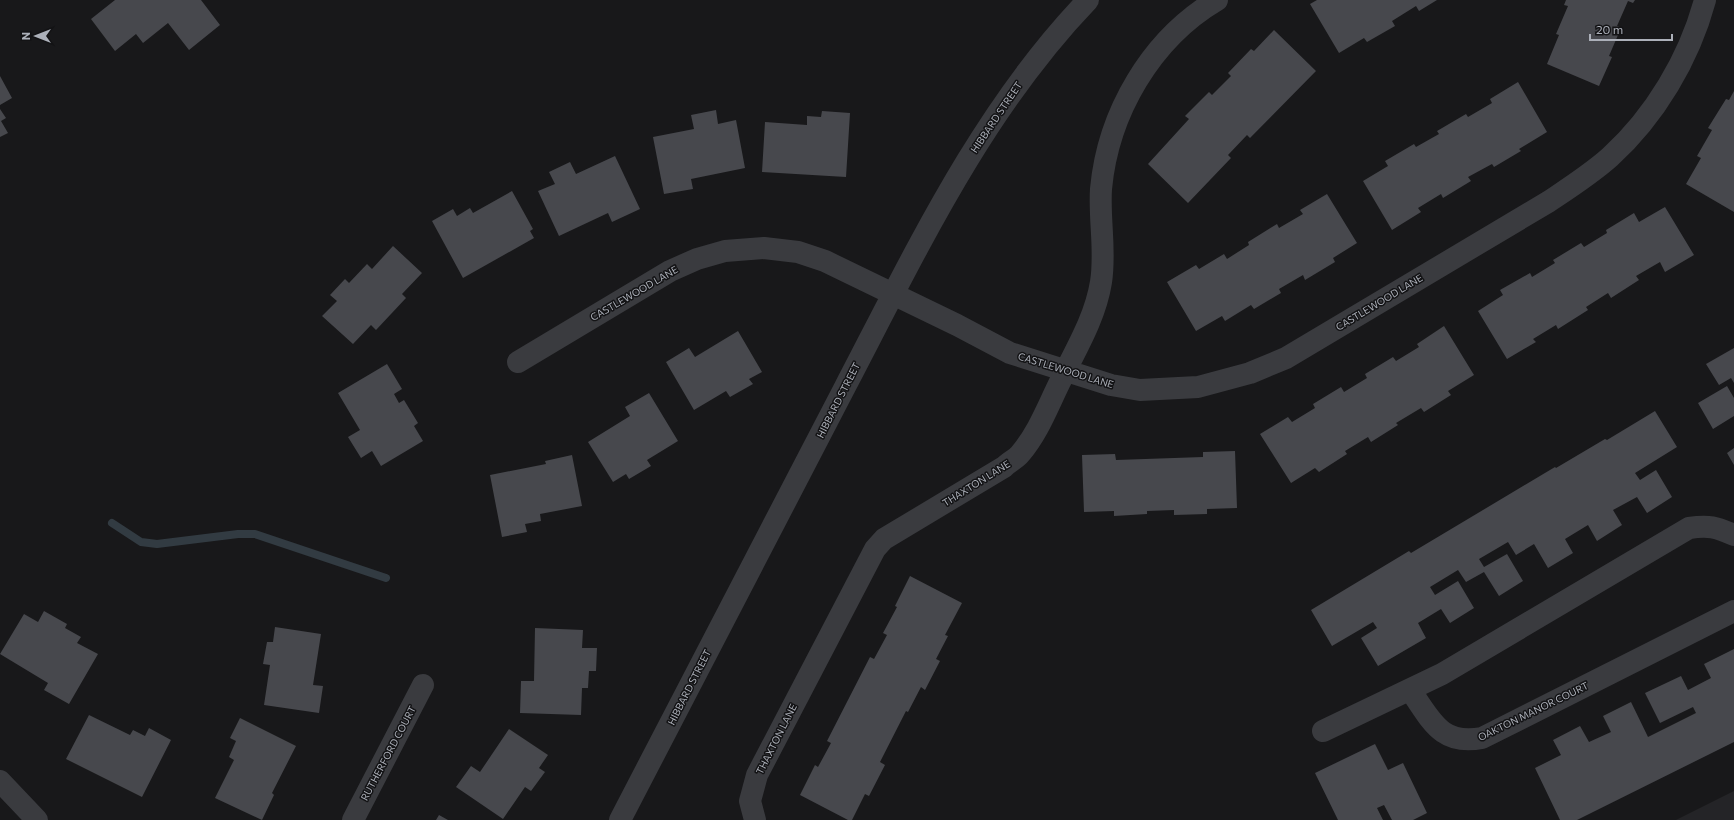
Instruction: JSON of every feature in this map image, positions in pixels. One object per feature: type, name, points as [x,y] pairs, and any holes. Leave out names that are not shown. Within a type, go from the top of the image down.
[{"type":"street","name":"HIBBARD STREET","points":[[620,820],[893,295],[958,174],[990,123],[1033,64],[1088,0]]},
{"type":"street","name":"THAXTON LANE","points":[[755,820],[750,801],[757,775],[875,549],[884,539],[1004,467],[1020,454],[1039,426],[1093,314],[1101,283],[1103,256],[1100,223],[1101,189],[1107,150],[1116,122],[1133,87],[1152,59],[1178,30],[1203,8],[1217,0]]},
{"type":"street","name":"CASTLEWOOD LANE","points":[[518,362],[670,271],[697,259],[725,252],[764,248],[798,252],[825,262],[957,325],[1010,353],[1065,372],[1111,385],[1140,390],[1198,386],[1250,373],[1286,358],[1548,202],[1580,181],[1610,157],[1640,125],[1664,93],[1685,55],[1700,18],[1705,0]]},
{"type":"street","points":[[1323,731],[1442,674],[1689,528],[1704,526],[1718,527],[1734,535]]},
{"type":"street","name":"OAKTON MANOR COURT","points":[[1410,690],[1438,729],[1449,737],[1468,741],[1482,738],[1734,611]]},
{"type":"street","name":"RUTHERFORD COURT","points":[[352,820],[423,685]]},
{"type":"street","points":[[0,781],[36,820]]},
{"type":"shaded area","points":[[1734,791],[1734,820],[1676,820]]},
{"type":"building","points":[[115,0],[201,0],[220,25],[189,50],[168,23],[143,43],[136,34],[115,51],[91,19]]},
{"type":"building","points":[[1317,0],[1437,0],[1419,11],[1416,6],[1392,21],[1395,26],[1367,42],[1364,38],[1339,53],[1310,4]]},
{"type":"building","points":[[1566,0],[1635,0],[1633,3],[1628,1],[1617,26],[1621,28],[1609,56],[1612,57],[1599,86],[1547,64],[1559,35],[1556,34],[1568,6],[1564,5]]},
{"type":"building","points":[[1274,30],[1316,71],[1250,138],[1247,135],[1228,155],[1231,158],[1188,203],[1148,164],[1189,119],[1185,116],[1209,92],[1212,95],[1231,76],[1228,73],[1251,49],[1254,51]]},
{"type":"building","points":[[0,76],[12,98],[0,105]]},
{"type":"building","points":[[1518,82],[1547,132],[1519,149],[1521,151],[1494,167],[1492,164],[1468,177],[1471,181],[1443,198],[1441,194],[1418,208],[1421,212],[1392,230],[1363,181],[1388,166],[1385,161],[1414,144],[1416,147],[1439,134],[1437,131],[1466,114],[1468,117],[1492,103],[1490,99]]},
{"type":"building","points":[[1734,91],[1734,212],[1686,184],[1701,158],[1697,156],[1712,130],[1708,128],[1726,99],[1729,100]]},
{"type":"building","points":[[0,109],[6,118],[1,121],[8,133],[0,137]]},
{"type":"building","points":[[716,110],[718,124],[736,120],[745,168],[691,179],[693,189],[664,194],[653,137],[694,129],[691,115]]},
{"type":"building","points":[[822,111],[850,113],[846,177],[762,172],[765,122],[807,125],[807,116],[821,117]]},
{"type":"building","points":[[615,156],[640,209],[612,222],[608,213],[559,236],[538,191],[555,184],[549,172],[570,162],[576,174]]},
{"type":"building","points":[[512,191],[533,229],[530,231],[534,238],[463,278],[432,221],[453,209],[457,216],[470,208],[473,213]]},
{"type":"building","points":[[1327,194],[1357,243],[1333,258],[1335,262],[1305,280],[1303,275],[1279,289],[1281,293],[1254,309],[1251,305],[1225,321],[1222,316],[1196,331],[1167,282],[1196,265],[1199,269],[1224,254],[1227,259],[1249,245],[1248,242],[1277,224],[1279,228],[1303,214],[1300,210]]},
{"type":"building","points":[[1665,207],[1694,255],[1665,272],[1660,262],[1636,276],[1639,280],[1611,298],[1608,293],[1586,307],[1588,310],[1558,329],[1556,325],[1533,339],[1536,342],[1507,359],[1478,311],[1503,295],[1500,290],[1530,273],[1532,277],[1555,263],[1553,260],[1581,243],[1584,247],[1607,233],[1606,230],[1634,213],[1639,222]]},
{"type":"building","points":[[393,246],[422,273],[402,294],[406,298],[376,330],[371,325],[353,344],[322,316],[337,301],[330,295],[345,279],[349,283],[367,264],[372,269]]},
{"type":"building","points":[[1444,326],[1474,375],[1448,391],[1451,395],[1424,412],[1421,408],[1396,423],[1398,425],[1371,442],[1368,437],[1345,451],[1347,454],[1319,472],[1315,468],[1291,483],[1260,434],[1288,417],[1292,422],[1315,408],[1313,404],[1341,387],[1344,392],[1367,378],[1365,374],[1393,357],[1396,361],[1419,347],[1417,344]]},
{"type":"building","points":[[738,331],[762,372],[749,379],[753,384],[730,397],[726,391],[694,410],[666,362],[689,348],[695,357]]},
{"type":"building","points":[[1734,348],[1734,383],[1731,378],[1719,385],[1706,364]]},
{"type":"building","points":[[387,364],[402,389],[394,394],[399,403],[404,400],[418,423],[414,426],[423,441],[381,466],[372,451],[361,458],[348,437],[360,430],[338,393]]},
{"type":"building","points":[[1727,386],[1734,398],[1734,416],[1713,429],[1698,403]]},
{"type":"building","points":[[649,393],[678,441],[647,460],[651,466],[629,479],[626,474],[613,482],[588,442],[630,416],[625,407]]},
{"type":"building","points":[[1655,411],[1677,447],[1635,473],[1640,480],[1656,470],[1672,497],[1647,513],[1637,497],[1613,510],[1622,525],[1597,541],[1588,525],[1565,539],[1573,553],[1548,568],[1534,544],[1516,555],[1508,542],[1479,559],[1484,567],[1507,554],[1523,581],[1499,596],[1484,572],[1466,582],[1458,570],[1430,587],[1435,595],[1458,581],[1474,608],[1450,623],[1441,609],[1418,623],[1426,638],[1378,666],[1361,638],[1377,628],[1373,622],[1332,646],[1311,610],[1409,551],[1411,553],[1555,467],[1556,468],[1605,439],[1607,440]]},
{"type":"building","points":[[1734,448],[1734,465],[1727,453]]},
{"type":"building","points":[[1235,451],[1237,508],[1207,509],[1207,514],[1174,515],[1174,510],[1147,511],[1147,514],[1114,516],[1114,511],[1084,512],[1082,455],[1115,454],[1116,460],[1203,457],[1203,452]]},
{"type":"building","points":[[572,455],[582,506],[540,514],[541,521],[525,524],[527,532],[502,537],[490,475],[546,464],[545,461]]},
{"type":"building","points":[[910,576],[962,603],[945,635],[948,636],[936,659],[940,661],[925,690],[921,687],[908,712],[906,711],[880,762],[885,765],[869,796],[865,794],[852,820],[848,820],[800,795],[815,765],[818,767],[831,743],[827,741],[870,657],[874,659],[887,635],[883,633],[897,607],[895,606]]},
{"type":"building","points":[[44,611],[67,624],[65,628],[81,637],[77,643],[98,654],[69,704],[44,690],[48,683],[0,654],[24,614],[38,622]]},
{"type":"building","points":[[275,627],[321,634],[313,685],[323,686],[319,713],[264,705],[270,665],[263,664],[267,642],[273,642]]},
{"type":"building","points":[[535,628],[583,630],[582,648],[597,648],[596,671],[589,671],[588,688],[582,688],[581,715],[520,713],[521,681],[534,681]]},
{"type":"building","points":[[1734,649],[1734,742],[1577,820],[1560,820],[1535,768],[1561,755],[1553,740],[1580,726],[1589,742],[1611,732],[1603,716],[1631,702],[1648,737],[1696,713],[1693,707],[1660,723],[1645,693],[1681,676],[1688,690],[1711,678],[1704,664]]},
{"type":"building","points":[[89,715],[130,735],[133,730],[145,736],[149,728],[171,740],[142,797],[66,759]]},
{"type":"building","points":[[240,718],[296,746],[272,793],[274,795],[262,820],[215,798],[234,760],[229,757],[236,741],[230,738]]},
{"type":"building","points":[[509,729],[548,755],[539,768],[545,772],[531,791],[525,787],[503,819],[456,787],[471,766],[480,772]]},
{"type":"building","points":[[1375,744],[1388,770],[1403,763],[1427,813],[1413,820],[1392,820],[1384,805],[1377,808],[1383,820],[1338,820],[1315,773]]},
{"type":"building","points":[[439,815],[448,820],[436,820]]},
{"type":"waterway","points":[[112,523],[141,542],[157,544],[238,534],[255,534],[386,578]]}]
